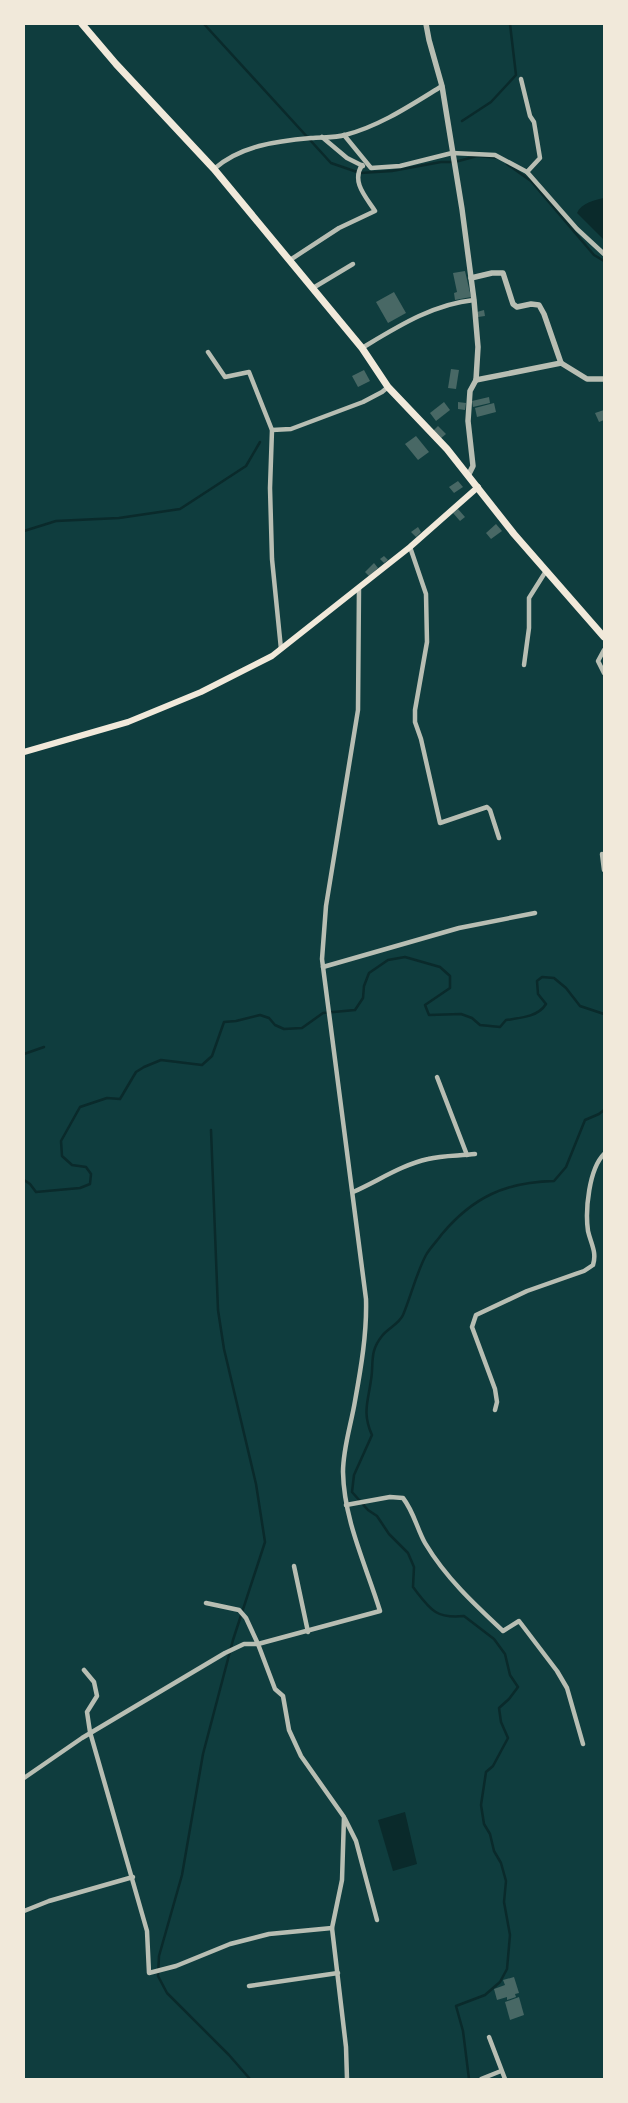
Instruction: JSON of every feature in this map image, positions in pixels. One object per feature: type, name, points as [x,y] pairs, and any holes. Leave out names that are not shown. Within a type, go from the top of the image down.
[{"type":"main road","points":[[82,24],[116,64],[214,170],[362,348],[388,387],[469,474],[514,534],[604,637]]},
{"type":"main road","points":[[24,752],[128,722],[201,692],[272,656],[359,585],[410,547],[478,487]]},
{"type":"street","points":[[426,24],[442,86],[474,300],[478,347],[476,380],[470,391],[468,421],[473,466],[469,474]]},
{"type":"street","points":[[521,79],[530,116],[534,122],[540,158],[527,172]]},
{"type":"street","points":[[214,170],[223,161],[256,146],[344,135],[396,114],[442,86]]},
{"type":"street","points":[[344,135],[371,168]]},
{"type":"street","points":[[322,137],[360,168],[400,166],[452,153],[495,155],[527,172],[577,229],[604,254]]},
{"type":"street","points":[[290,260],[339,228],[375,211],[358,184],[357,176],[360,168]]},
{"type":"street","points":[[313,288],[353,264]]},
{"type":"street","points":[[471,278],[492,273],[503,273],[506,278],[511,302],[514,306],[539,305],[561,363],[587,378],[604,379]]},
{"type":"street","points":[[362,348],[431,311],[446,305],[474,300]]},
{"type":"street","points":[[208,352],[225,378],[249,372],[272,430],[270,488],[272,559],[280,649]]},
{"type":"street","points":[[476,380],[561,363]]},
{"type":"street","points":[[272,430],[292,429],[363,402],[388,387]]},
{"type":"street","points":[[410,547],[426,594],[427,642],[415,710],[416,722],[440,823],[487,807],[490,810],[499,838]]},
{"type":"street","points":[[524,665],[529,628],[529,598],[546,571]]},
{"type":"street","points":[[24,1778],[90,1732],[235,1648],[244,1644],[258,1644],[308,1632],[380,1611],[346,1505],[343,1471],[345,1448],[355,1401],[366,1321],[366,1299],[323,967],[326,906],[358,710],[359,585]]},
{"type":"street","points":[[604,650],[598,662],[604,673]]},
{"type":"street","points":[[602,854],[604,870]]},
{"type":"street","points":[[323,967],[460,928],[535,913]]},
{"type":"street","points":[[437,1077],[467,1155]]},
{"type":"street","points":[[353,1192],[375,1183],[394,1171],[427,1159],[475,1154]]},
{"type":"street","points":[[495,1410],[497,1402],[495,1389],[472,1327],[476,1315],[527,1291],[584,1271],[593,1265],[596,1255],[589,1234],[586,1210],[598,1160],[604,1154]]},
{"type":"street","points":[[346,1505],[390,1497],[403,1498],[411,1508],[416,1527],[425,1543],[458,1589],[504,1631],[519,1621],[557,1670],[567,1688],[583,1744]]},
{"type":"street","points":[[294,1566],[308,1632]]},
{"type":"street","points":[[206,1603],[239,1610],[246,1618],[275,1689],[283,1696],[290,1730],[301,1756],[344,1817],[356,1841],[377,1920]]},
{"type":"street","points":[[84,1670],[94,1682],[97,1696],[87,1712],[90,1732],[147,1931],[149,1973],[176,1966],[230,1944],[269,1934],[332,1928]]},
{"type":"street","points":[[344,1817],[342,1880],[332,1928],[346,2047],[347,2079]]},
{"type":"street","points":[[24,1910],[49,1900],[133,1877]]},
{"type":"street","points":[[248,1986],[338,1973]]},
{"type":"street","points":[[489,2037],[505,2079]]},
{"type":"street","points":[[481,2079],[501,2071]]},
{"type":"water","points":[[604,198],[604,240],[577,213],[585,204]]},
{"type":"water","points":[[405,1812],[417,1864],[393,1871],[378,1820]]},
{"type":"building","points":[[465,271],[471,297],[455,300],[454,293],[457,292],[453,273]]},
{"type":"building","points":[[394,292],[406,313],[388,323],[376,302]]},
{"type":"building","points":[[484,310],[485,316],[478,317],[477,312]]},
{"type":"building","points":[[451,369],[459,370],[456,389],[448,388]]},
{"type":"building","points":[[364,370],[370,381],[358,387],[352,376]]},
{"type":"building","points":[[489,397],[490,403],[473,407],[472,401]]},
{"type":"building","points":[[444,402],[450,410],[436,421],[430,413]]},
{"type":"building","points":[[458,402],[466,403],[465,410],[458,409]]},
{"type":"building","points":[[494,403],[496,412],[477,417],[475,408]]},
{"type":"building","points":[[604,410],[604,420],[599,422],[595,413]]},
{"type":"building","points":[[438,426],[446,434],[440,439],[433,431]]},
{"type":"building","points":[[416,436],[429,452],[418,460],[405,444]]},
{"type":"building","points":[[458,481],[463,487],[454,493],[449,487]]},
{"type":"building","points":[[458,509],[465,517],[460,521],[453,513]]},
{"type":"building","points":[[496,524],[502,531],[491,539],[486,533]]},
{"type":"building","points":[[418,527],[421,532],[416,537],[411,532]]},
{"type":"building","points":[[384,556],[388,560],[384,563],[380,559]]},
{"type":"building","points":[[374,563],[378,568],[369,576],[365,572]]},
{"type":"building","points":[[514,1977],[519,1993],[515,1994],[516,1997],[507,2000],[507,1997],[497,2000],[494,1989],[505,1985],[503,1980]]},
{"type":"building","points":[[519,1997],[524,2015],[510,2020],[505,2002]]},
{"type":"waterway","points":[[204,24],[331,163],[360,173],[392,171],[441,162],[455,162],[477,156],[499,158]]},
{"type":"waterway","points":[[462,121],[491,102],[516,75],[510,24]]},
{"type":"waterway","points":[[507,164],[531,181],[594,255],[604,261]]},
{"type":"waterway","points":[[24,531],[56,521],[119,518],[180,509],[246,466],[260,442]]},
{"type":"waterway","points":[[24,1180],[36,1192],[80,1188],[90,1184],[91,1174],[86,1167],[72,1165],[62,1156],[61,1141],[80,1107],[107,1098],[120,1099],[136,1072],[161,1060],[202,1065],[212,1056],[224,1022],[260,1015],[269,1018],[275,1025],[284,1029],[302,1028],[323,1013],[355,1010],[363,998],[364,986],[369,973],[388,960],[405,957],[440,967],[450,976],[450,988],[425,1005],[429,1015],[461,1014],[472,1018],[480,1025],[500,1027],[506,1020],[528,1016],[543,1008],[546,1004],[538,994],[537,981],[542,977],[554,978],[566,988],[580,1006],[604,1014]]},
{"type":"waterway","points":[[24,1054],[44,1047]]},
{"type":"waterway","points":[[469,2079],[463,2031],[456,2006],[485,1995],[500,1982],[507,1969],[510,1935],[504,1902],[506,1881],[501,1863],[494,1851],[490,1834],[484,1824],[481,1805],[486,1772],[493,1766],[508,1738],[501,1722],[499,1708],[518,1687],[510,1675],[505,1654],[494,1639],[464,1616],[446,1616],[434,1611],[419,1595],[413,1587],[414,1567],[408,1553],[389,1534],[377,1516],[368,1510],[352,1492],[354,1475],[372,1435],[366,1414],[375,1347],[384,1333],[399,1321],[403,1315],[422,1262],[428,1252],[454,1221],[478,1201],[506,1188],[521,1184],[554,1181],[566,1167],[585,1120],[604,1110]]},
{"type":"waterway","points":[[211,1130],[218,1310],[224,1349],[256,1484],[265,1542],[233,1640],[203,1754],[182,1875],[159,1956],[158,1976],[167,1993],[229,2055],[250,2079]]}]
